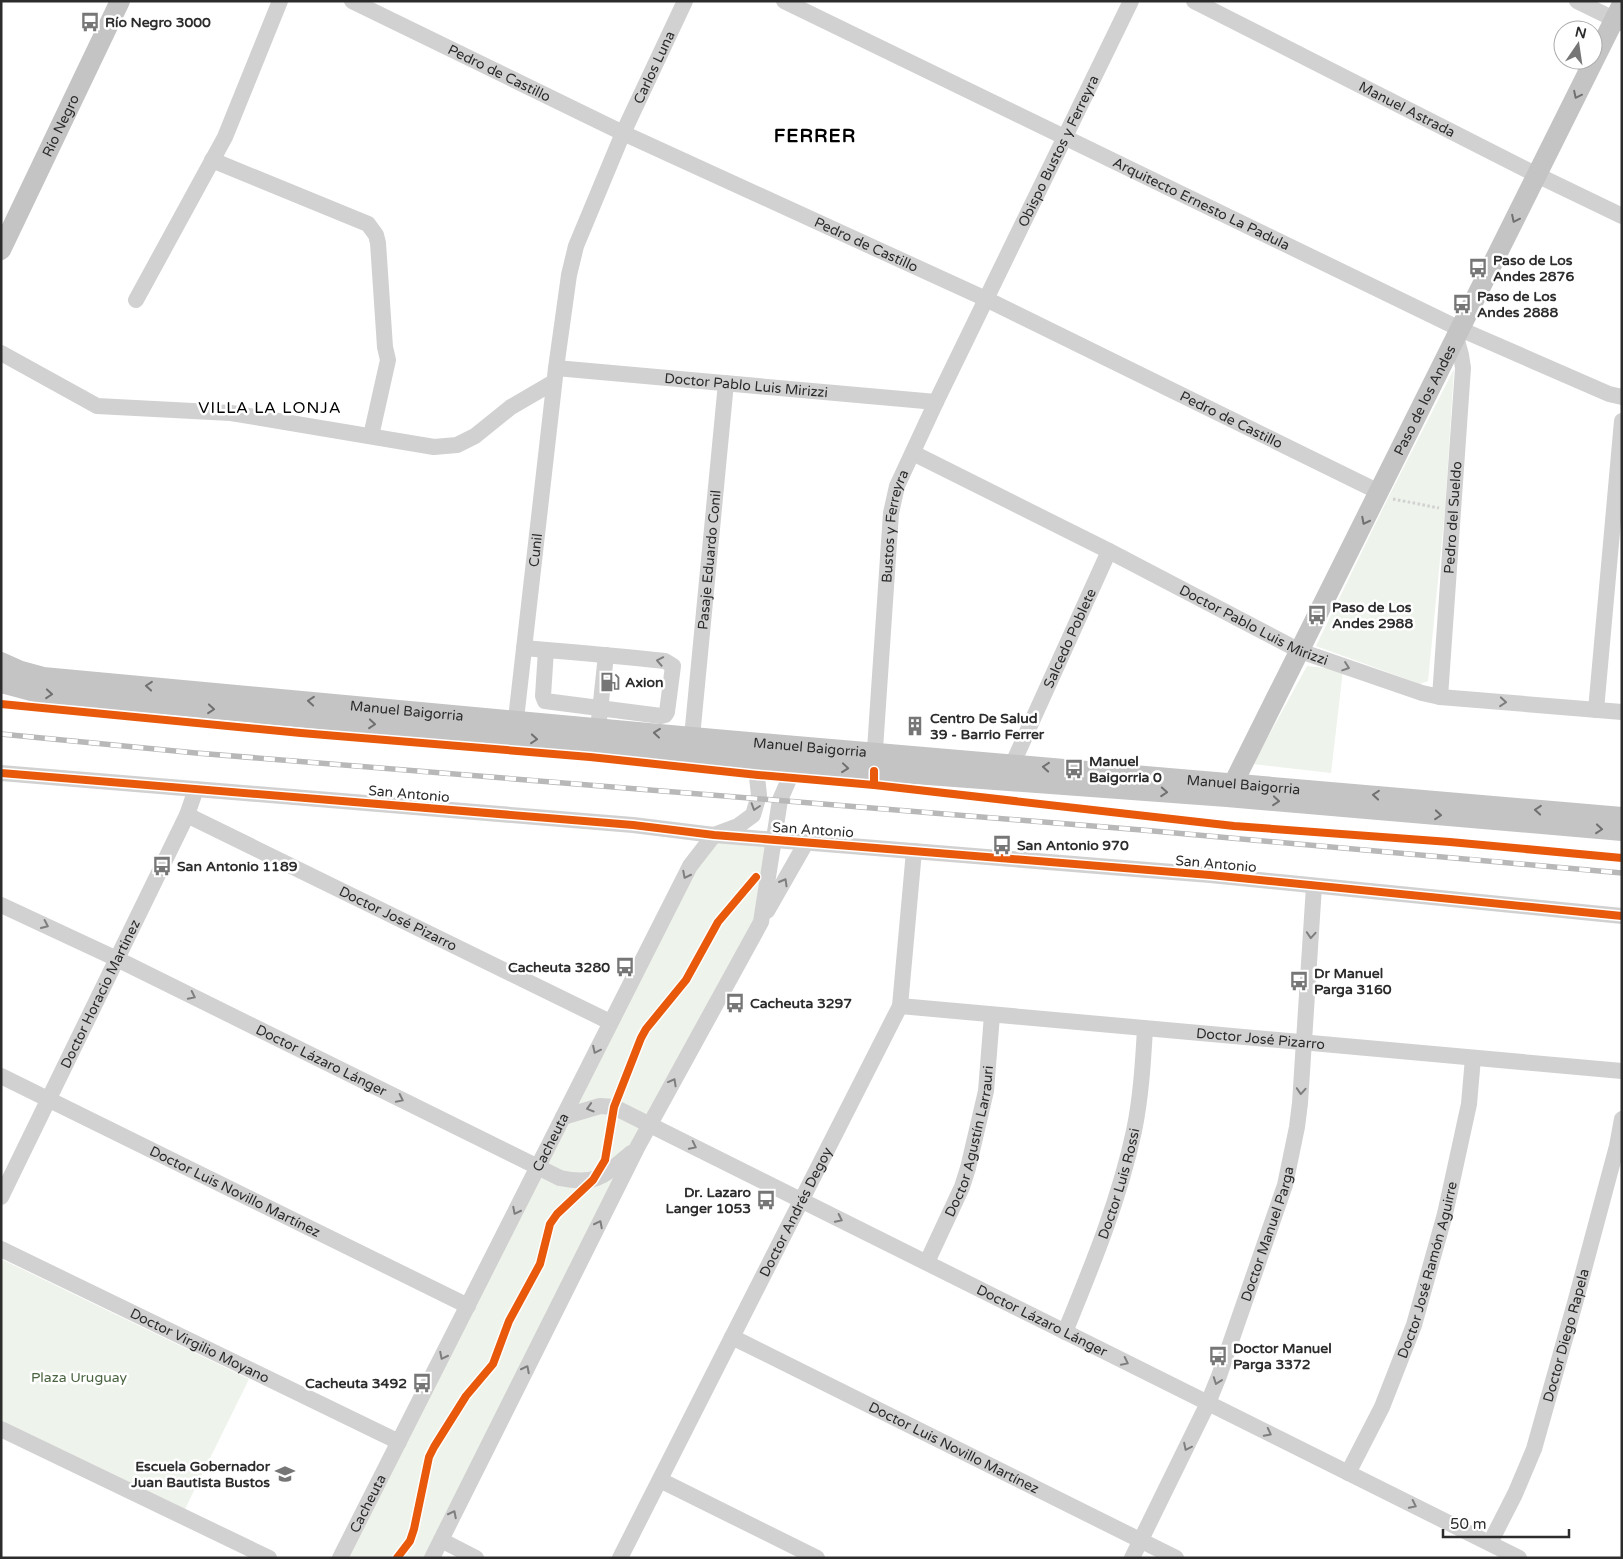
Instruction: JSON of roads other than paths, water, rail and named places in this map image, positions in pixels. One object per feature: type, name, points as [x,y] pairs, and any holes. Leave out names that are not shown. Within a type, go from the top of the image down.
[{"type":"main road","name":"Río Negro","points":[[1,250],[120,1]]},
{"type":"main road","name":"Paso de los Andes","points":[[1230,790],[1300,651],[1384,495],[1458,333],[1619,16]]},
{"type":"main road","name":"Manuel Baigorria","points":[[1,662],[22,671],[44,676],[692,736],[756,751]]},
{"type":"main road","name":"Manuel Baigorria","points":[[1,683],[38,693],[566,723]]},
{"type":"main road","name":"Manuel Baigorria","points":[[627,730],[756,751],[874,762],[1230,790],[1622,817]]},
{"type":"main road","name":"Manuel Baigorria","points":[[1230,790],[1622,831]]},
{"type":"street","points":[[136,300],[225,137],[280,1]]},
{"type":"street","name":"Pedro de Castillo","points":[[352,1],[623,133],[986,300],[1384,495]]},
{"type":"street","name":"Carlos Luna","points":[[555,375],[569,275],[576,246],[623,133],[685,1]]},
{"type":"street","name":"Arquitecto Ernesto La Padula","points":[[784,1],[1065,137],[1458,333],[1609,394],[1622,397]]},
{"type":"street","name":"Obispo Bustos y Ferreyra","points":[[986,300],[1131,1]]},
{"type":"street","name":"Manuel Astrada","points":[[1194,1],[1537,175],[1622,216]]},
{"type":"street","points":[[1577,1],[1619,16]]},
{"type":"street","points":[[212,160],[368,224],[376,235],[385,347],[388,360],[371,436]]},
{"type":"street","name":"Bustos y Ferreyra","points":[[874,762],[891,513],[897,486],[986,300]]},
{"type":"street","name":"Pedro del Sueldo","points":[[1440,697],[1463,368],[1458,333]]},
{"type":"street","points":[[1,353],[96,406],[230,413],[434,447],[457,445],[474,436],[555,375]]},
{"type":"street","name":"Doctor Pablo Luis Mirizzi","points":[[555,375],[726,383],[936,402]]},
{"type":"street","name":"Cunil","points":[[516,719],[555,375]]},
{"type":"street","name":"Pasaje Eduardo Conil","points":[[692,736],[726,383]]},
{"type":"street","points":[[1596,710],[1622,421]]},
{"type":"street","name":"Doctor Pablo Luis Mirizzi","points":[[913,452],[1109,551],[1300,651],[1422,693],[1440,697],[1622,712]]},
{"type":"street","name":"Salcedo Poblete","points":[[1008,772],[1109,551]]},
{"type":"street","points":[[524,648],[606,655],[665,661],[673,666],[667,712],[665,715],[627,730],[566,723],[544,701],[546,650]]},
{"type":"street","points":[[598,727],[606,655]]},
{"type":"street","points":[[714,835],[738,826],[753,815],[759,795],[756,751]]},
{"type":"street","points":[[760,922],[780,800],[798,755]]},
{"type":"street","name":"San Antonio","points":[[1,773],[634,825],[714,835],[1201,874],[1622,916]]},
{"type":"street","name":"Doctor Horacio Martinez","points":[[1,1196],[187,815],[196,789]]},
{"type":"street","name":"Doctor José Pizarro","points":[[187,815],[610,1022]]},
{"type":"street","name":"Cacheuta","points":[[340,1558],[690,866],[714,835]]},
{"type":"street","points":[[432,1558],[638,1146],[760,922],[807,841]]},
{"type":"street","name":"Doctor Andrés Degoy","points":[[620,1558],[900,1006],[914,851]]},
{"type":"street","name":"Doctor Manuel Parga","points":[[1132,1558],[1208,1403],[1285,1185],[1297,1127],[1314,886]]},
{"type":"street","name":"Doctor Lázaro Lánger","points":[[1,905],[117,959],[560,1178],[573,1181],[593,1180],[611,1170],[638,1146]]},
{"type":"street","name":"Doctor José Pizarro","points":[[900,1006],[1622,1071]]},
{"type":"street","name":"Doctor Agustín Larrauri","points":[[927,1262],[968,1168],[986,1091],[992,1015]]},
{"type":"street","name":"Doctor Luis Rossi","points":[[1065,1332],[1107,1227],[1134,1132],[1141,1086],[1145,1029]]},
{"type":"street","name":"Doctor José Ramón Aguirre","points":[[1348,1473],[1382,1407],[1414,1325],[1445,1214],[1467,1114],[1473,1058]]},
{"type":"street","name":"Doctor Luis Novillo Martínez","points":[[1,1076],[468,1306]]},
{"type":"street","name":"Doctor Lázaro Lánger","points":[[563,1117],[600,1106],[614,1107],[1519,1558]]},
{"type":"street","name":"Doctor Diego Rapela","points":[[1490,1543],[1516,1494],[1534,1449],[1575,1303],[1622,1119]]},
{"type":"street","name":"Doctor Virgilio Moyano","points":[[1,1249],[399,1442]]},
{"type":"street","name":"Doctor Luis Novillo Martínez","points":[[732,1337],[1176,1558]]},
{"type":"street","points":[[1,1429],[269,1558]]},
{"type":"street","points":[[660,1480],[817,1558]]},
{"type":"street","points":[[441,1540],[476,1558]]},
{"type":"railway","points":[[1,734],[196,753],[1142,830],[1622,873]]},
{"type":"place","name":"Río Negro 3000","points":[[90,22]]},
{"type":"place","name":"Paso de Los Andes 2876","points":[[1478,268]]},
{"type":"place","name":"Paso de Los Andes 2888","points":[[1462,304]]},
{"type":"place","name":"Paso de Los Andes 2988","points":[[1317,615]]},
{"type":"place","name":"Axion","points":[[610,682]]},
{"type":"place","name":"Centro De Salud 39 - Barrio Ferrer","points":[[915,726]]},
{"type":"place","name":"Manuel Baigorria 0","points":[[1074,769]]},
{"type":"place","name":"San Antonio 970","points":[[1002,845]]},
{"type":"place","name":"San Antonio 1189","points":[[162,866]]},
{"type":"place","name":"Cacheuta 3280","points":[[625,967]]},
{"type":"place","name":"Dr Manuel Parga 3160","points":[[1299,981]]},
{"type":"place","name":"Cacheuta 3297","points":[[735,1003]]},
{"type":"place","name":"Dr. Lazaro Langer 1053","points":[[766,1200]]},
{"type":"place","name":"Doctor Manuel Parga 3372","points":[[1218,1356]]},
{"type":"place","name":"Cacheuta 3492","points":[[422,1383]]},
{"type":"place","name":"Escuela Gobernador Juan Bautista Bustos","points":[[285,1474]]},
{"type":"district","name":"FERRER","points":[[815,136]]},
{"type":"district","name":"VILLA LA LONJA","points":[[270,408]]},
{"type":"park label","name":"Plaza Uruguay","points":[[79,1377]]}]
